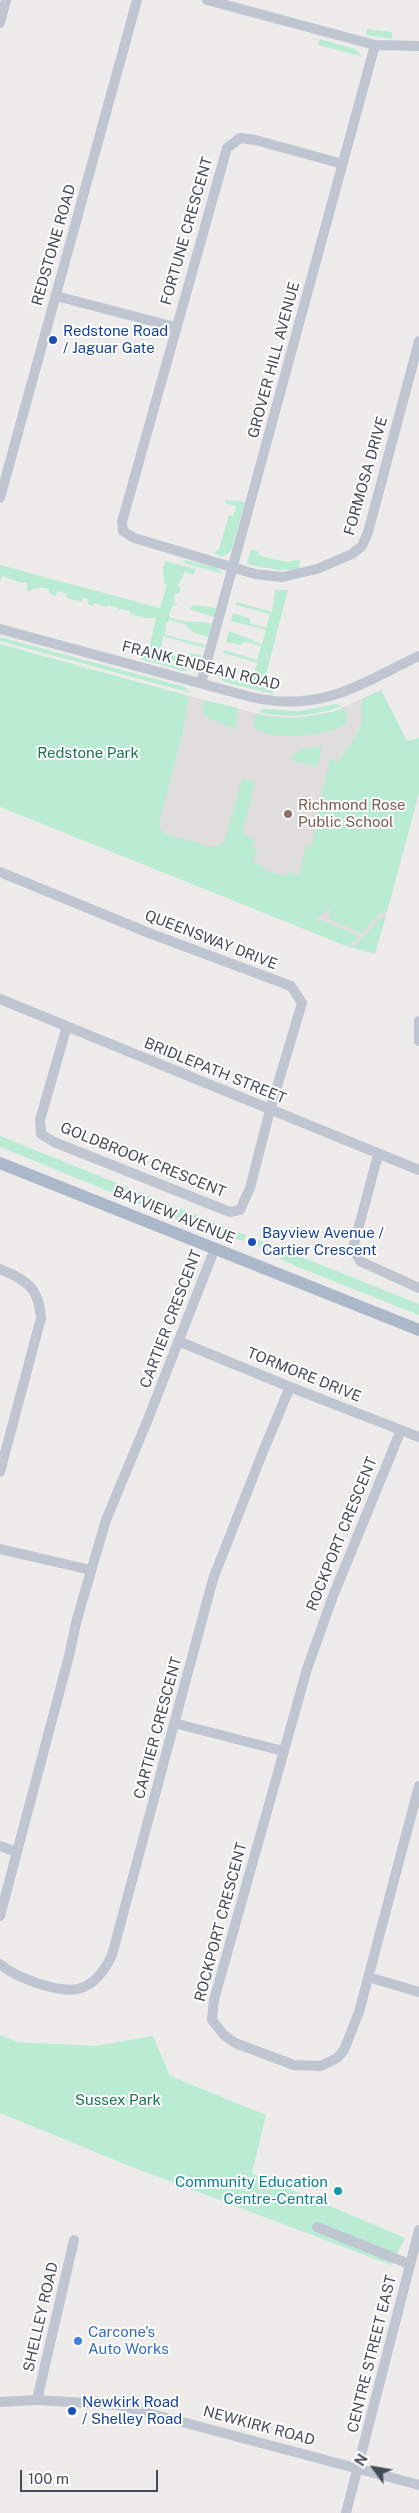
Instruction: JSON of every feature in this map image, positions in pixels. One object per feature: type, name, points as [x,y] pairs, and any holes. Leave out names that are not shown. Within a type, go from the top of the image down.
[{"type":"main road","name":"BAYVIEW AVENUE","points":[[0,1163],[419,1330]]},
{"type":"street","points":[[0,23],[6,0]]},
{"type":"street","name":"REDSTONE ROAD","points":[[0,498],[137,0]]},
{"type":"street","points":[[208,0],[376,45],[419,46]]},
{"type":"street","name":"GROVER HILL AVENUE","points":[[201,683],[376,45]]},
{"type":"street","name":"FORTUNE CRESCENT","points":[[233,567],[134,538],[123,531],[122,522],[175,327],[221,162],[232,142],[240,138],[255,140],[343,164]]},
{"type":"street","points":[[56,296],[175,327]]},
{"type":"street","name":"FORMOSA DRIVE","points":[[233,567],[268,576],[282,577],[318,569],[352,554],[362,546],[368,532],[419,341]]},
{"type":"street","name":"FRANK ENDEAN ROAD","points":[[0,629],[266,701],[299,703],[316,701],[347,690],[419,656]]},
{"type":"street","name":"QUEENSWAY DRIVE","points":[[0,872],[149,933],[291,986],[302,1003],[270,1110]]},
{"type":"street","name":"BRIDLEPATH STREET","points":[[0,999],[378,1155],[419,1170]]},
{"type":"street","points":[[419,1021],[419,1041]]},
{"type":"street","name":"GOLDBROOK CRESCENT","points":[[67,1026],[39,1128],[41,1134],[54,1142],[230,1212],[237,1212],[245,1204],[248,1196],[270,1110]]},
{"type":"street","points":[[378,1155],[353,1248],[360,1261],[419,1288]]},
{"type":"street","name":"CARTIER CRESCENT","points":[[0,1916],[91,1570],[106,1520],[215,1248]]},
{"type":"street","points":[[0,1269],[12,1273],[35,1290],[41,1318],[0,1472]]},
{"type":"street","name":"TORMORE DRIVE","points":[[178,1341],[419,1437]]},
{"type":"street","name":"CARTIER CRESCENT","points":[[0,1964],[32,1981],[68,1990],[81,1988],[89,1984],[107,1966],[120,1930],[174,1722],[218,1564],[290,1387]]},
{"type":"street","name":"ROCKPORT CRESCENT","points":[[401,1430],[323,1625],[283,1751],[214,2000],[212,2020],[224,2036],[253,2051],[294,2065],[322,2066],[337,2058],[344,2050],[359,2012],[419,1786]]},
{"type":"street","points":[[0,1549],[91,1570]]},
{"type":"street","points":[[174,1722],[283,1751]]},
{"type":"street","points":[[0,1846],[17,1852]]},
{"type":"street","points":[[368,1977],[419,1992]]},
{"type":"street","points":[[317,2227],[409,2264]]},
{"type":"street","name":"CENTRE STREET EAST","points":[[346,2513],[419,2230]]},
{"type":"street","name":"SHELLEY ROAD","points":[[37,2400],[74,2240]]},
{"type":"street","name":"NEWKIRK ROAD","points":[[0,2402],[37,2400],[118,2405],[419,2484]]},
{"type":"shaded area","name":"Richmond Rose Public School","points":[[381,690],[407,741],[419,738],[419,793],[375,954],[346,946],[147,865],[183,733],[189,696],[263,715],[295,718],[333,712]]},
{"type":"green space","points":[[367,29],[392,32],[392,39],[366,35]]},
{"type":"green space","points":[[320,39],[355,49],[363,57],[318,45]]},
{"type":"green space","points":[[225,500],[245,502],[231,551],[222,557],[214,553],[219,549],[229,515],[233,516],[236,506],[225,503]]},
{"type":"green space","points":[[251,549],[259,552],[258,555],[285,562],[300,560],[299,569],[278,570],[250,565],[247,563]]},
{"type":"green space","points":[[185,560],[217,568],[223,574],[184,563]]},
{"type":"green space","points":[[165,561],[196,569],[193,575],[185,572],[177,586],[181,587],[179,593],[175,594],[174,603],[177,606],[173,605],[169,614],[170,618],[212,624],[208,637],[194,633],[187,625],[169,620],[166,624],[165,635],[206,645],[205,648],[163,636],[161,651],[186,660],[190,653],[203,656],[196,667],[148,654],[156,618],[145,618],[130,614],[130,611],[120,609],[117,613],[118,608],[94,603],[93,606],[88,604],[88,599],[83,598],[81,602],[66,598],[67,594],[58,591],[55,596],[49,593],[49,589],[45,588],[36,588],[27,592],[27,582],[21,583],[3,576],[0,581],[0,565],[160,608],[167,585],[164,584],[163,569]]},
{"type":"green space","points":[[275,590],[288,590],[263,686],[249,682],[258,663],[223,653],[224,650],[257,660],[261,646],[247,642],[241,645],[226,642],[229,631],[262,644],[266,630],[231,621],[233,613],[249,618],[251,624],[266,628],[270,614],[236,605],[237,602],[272,612]]},
{"type":"green space","points":[[194,605],[216,608],[214,617],[189,609]]},
{"type":"green space","points":[[0,637],[185,687],[191,693],[0,641]]},
{"type":"green space","name":"Redstone Park","points":[[0,644],[189,696],[183,732],[159,823],[161,830],[166,834],[211,847],[219,846],[225,840],[242,778],[255,782],[243,830],[245,831],[244,836],[255,838],[252,848],[257,849],[253,863],[264,866],[264,870],[286,876],[287,872],[299,875],[306,845],[311,846],[317,824],[313,822],[331,759],[339,762],[357,734],[362,721],[362,699],[381,690],[407,741],[419,738],[419,793],[387,912],[380,913],[362,933],[331,920],[329,915],[332,908],[315,918],[359,936],[349,947],[0,807]]},
{"type":"green space","points":[[142,655],[194,669],[183,671],[141,659]]},
{"type":"green space","points":[[217,675],[273,690],[273,694],[224,682]]},
{"type":"green space","points":[[205,700],[238,708],[236,729],[206,717],[202,708]]},
{"type":"green space","points":[[335,704],[342,706],[311,714],[290,716],[258,712],[263,709],[299,711]]},
{"type":"green space","points":[[344,708],[348,715],[345,724],[326,732],[312,735],[282,736],[269,734],[259,730],[253,724],[256,714],[289,718],[322,714]]},
{"type":"green space","points":[[322,746],[317,767],[292,760],[294,754],[300,750]]},
{"type":"green space","points":[[383,916],[386,916],[375,954],[353,948]]},
{"type":"green space","points":[[0,1136],[246,1235],[244,1241],[211,1233],[0,1147]]},
{"type":"green space","points":[[259,1240],[419,1304],[419,1315],[293,1265],[257,1246]]},
{"type":"green space","name":"Sussex Park","points":[[0,2035],[18,2042],[95,2046],[153,2036],[170,2076],[266,2115],[252,2173],[405,2238],[391,2265],[127,2165],[0,2113]]},
{"type":"place","name":"Redstone Road / Jaguar Gate","points":[[53,340]]},
{"type":"place","name":"Richmond Rose Public School","points":[[288,814]]},
{"type":"place","name":"Bayview Avenue / Cartier Crescent","points":[[252,1242]]},
{"type":"place","name":"Community Education Centre-Central","points":[[338,2191]]},
{"type":"place","name":"Carcone's Auto Works","points":[[78,2341]]},
{"type":"place","name":"Newkirk Road / Shelley Road","points":[[72,2411]]}]
